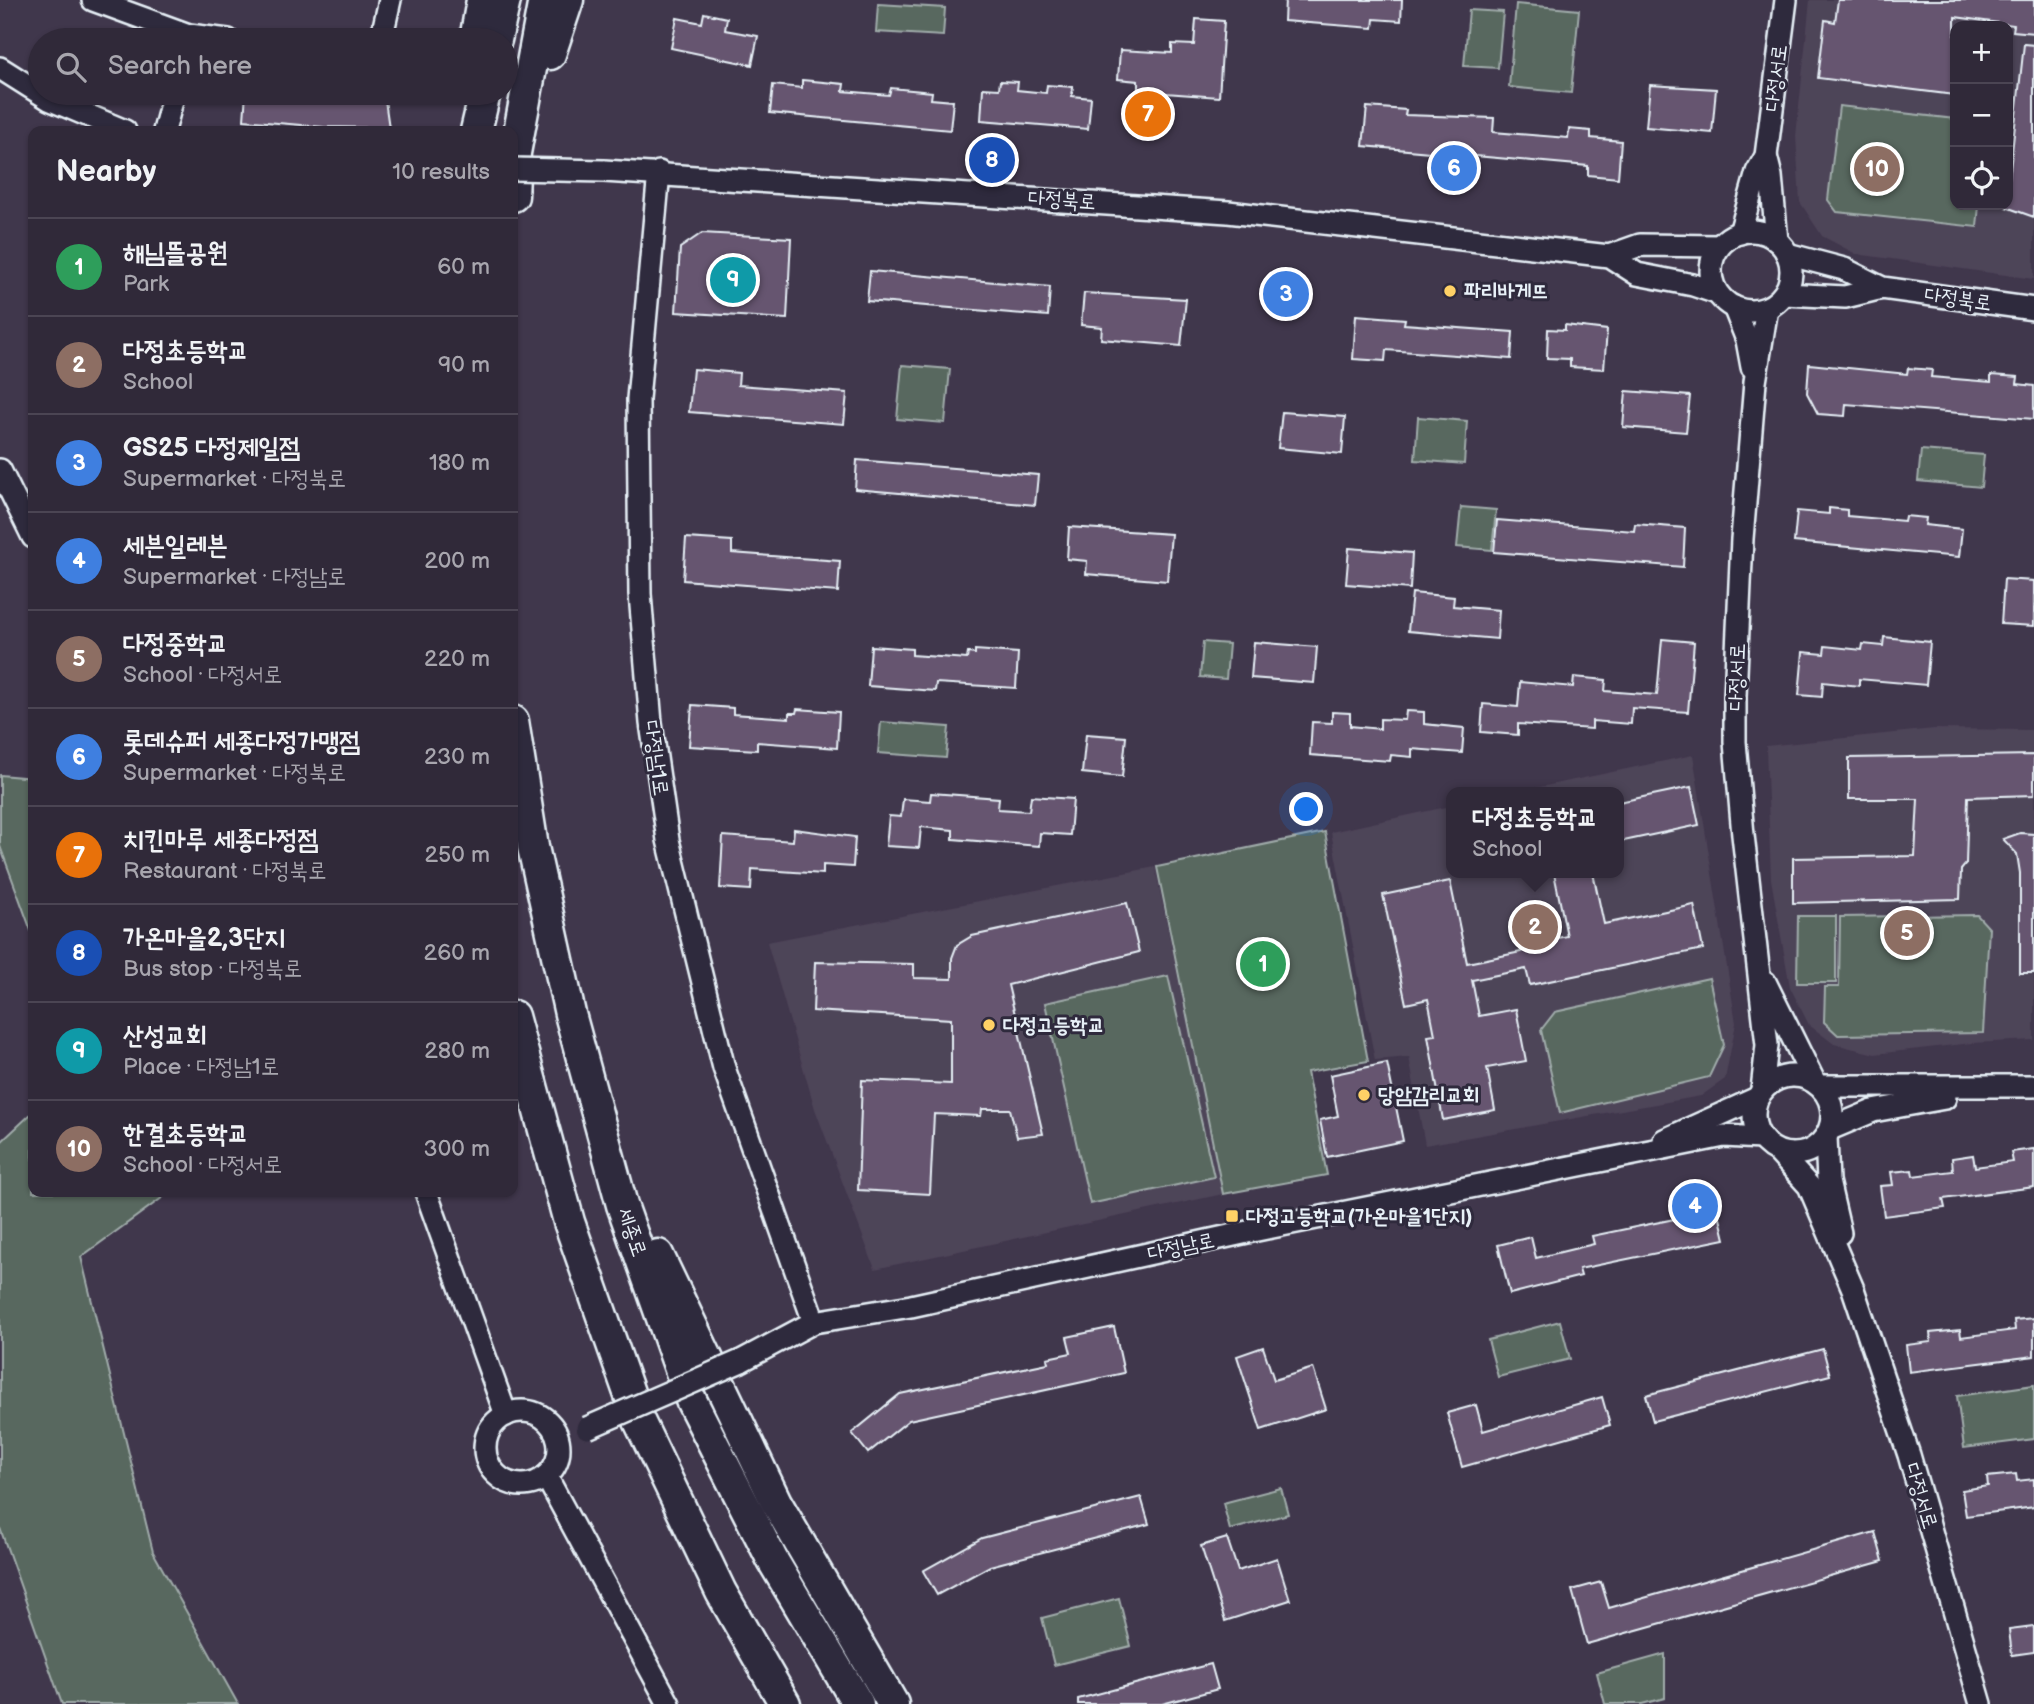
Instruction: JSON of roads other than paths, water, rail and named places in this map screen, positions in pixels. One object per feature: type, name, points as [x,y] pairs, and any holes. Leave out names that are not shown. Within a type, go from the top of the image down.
[{"type":"highway","points":[[477,28],[482,0]]},
{"type":"highway","points":[[499,28],[505,0]]},
{"type":"highway","points":[[518,140],[544,0]]},
{"type":"highway","points":[[518,149],[568,0]]},
{"type":"highway","points":[[463,126],[465,105]]},
{"type":"highway","points":[[477,126],[482,105]]},
{"type":"highway","name":"세종로","points":[[518,753],[533,848],[570,1014],[622,1205],[691,1400],[773,1561],[858,1704]]},
{"type":"highway","points":[[518,1037],[569,1222],[639,1421],[721,1592],[785,1704]]},
{"type":"highway","points":[[518,1043],[555,1241],[601,1370],[686,1566],[764,1704]]},
{"type":"highway","points":[[595,1107],[648,1233],[776,1502],[892,1704]]},
{"type":"street","points":[[93,0],[165,28]]},
{"type":"street","points":[[384,28],[390,0]]},
{"type":"street","name":"다정서로","points":[[1766,156],[1786,0]]},
{"type":"street","points":[[0,68],[28,86]]},
{"type":"street","points":[[63,105],[113,126]]},
{"type":"street","points":[[165,126],[171,105]]},
{"type":"street","points":[[1740,233],[1757,172],[1766,156]]},
{"type":"street","points":[[1609,256],[1637,274],[1693,285],[1717,293],[1734,307],[1745,311],[1767,308],[1784,294],[1790,281],[1766,156]]},
{"type":"street","name":"다정북로","points":[[518,161],[604,171],[659,172],[1228,212],[1609,256]]},
{"type":"street","name":"다정남1로","points":[[659,172],[638,399],[640,594],[651,723],[668,840],[724,1068],[814,1322]]},
{"type":"street","points":[[1609,256],[1640,245],[1720,246],[1740,233],[1753,231],[1782,247],[1844,269],[1882,288]]},
{"type":"street","points":[[1717,293],[1711,269],[1720,246]]},
{"type":"street","points":[[1784,294],[1845,297],[1882,288]]},
{"type":"street","name":"다정북로","points":[[1882,288],[2034,309]]},
{"type":"street","points":[[1734,307],[1747,340],[1755,382]]},
{"type":"street","points":[[1755,382],[1767,308]]},
{"type":"street","name":"다정서로","points":[[1755,382],[1742,540],[1735,742],[1767,1045],[1759,1094]]},
{"type":"street","points":[[0,471],[28,527]]},
{"type":"street","points":[[1760,971],[1817,1084],[1829,1099],[1833,1113],[1828,1133],[1828,1181],[1853,1289]]},
{"type":"street","points":[[1629,1156],[1759,1094],[1773,1081],[1786,1076],[1801,1076],[1817,1084],[1996,1088],[2034,1086]]},
{"type":"street","points":[[1778,1152],[1796,1154],[1813,1149],[1828,1133],[1872,1111],[1996,1088]]},
{"type":"street","points":[[1759,1094],[1753,1111],[1761,1138],[1778,1152],[1809,1186],[1853,1289]]},
{"type":"street","points":[[1629,1156],[1724,1136],[1761,1138]]},
{"type":"street","name":"다정남로","points":[[557,1436],[587,1428],[741,1361],[814,1322],[911,1306],[1252,1231],[1629,1156]]},
{"type":"street","points":[[428,1197],[506,1415]]},
{"type":"street","name":"다정서로","points":[[1853,1289],[1909,1455],[1981,1704]]},
{"type":"street","points":[[527,1411],[549,1422],[557,1436],[558,1456],[546,1476],[524,1485],[502,1479],[493,1471],[485,1449],[487,1436],[493,1425],[506,1415],[527,1411]]},
{"type":"street","points":[[546,1476],[669,1704]]},
{"type":"place","name":"치킨마루 세종다정점","points":[[1148,114]]},
{"type":"place","name":"가온마을2,3단지","points":[[992,160]]},
{"type":"place","name":"롯데슈퍼 세종다정가맹점","points":[[1454,168]]},
{"type":"place","name":"한결초등학교","points":[[1877,169]]},
{"type":"place","name":"산성교회","points":[[733,280]]},
{"type":"place","name":"파리바게뜨","points":[[1450,291]]},
{"type":"place","name":"GS25 다정제일점","points":[[1286,294]]},
{"type":"place","name":"다정초등학교","points":[[1535,927]]},
{"type":"place","name":"다정중학교","points":[[1907,933]]},
{"type":"place","name":"해님뜰공원","points":[[1263,964]]},
{"type":"place","name":"다정고등학교","points":[[989,1025]]},
{"type":"place","name":"당암감리교회","points":[[1364,1095]]},
{"type":"place","name":"세븐일레븐","points":[[1695,1206]]},
{"type":"place","name":"다정고등학교(가온마을1단지)","points":[[1232,1216]]}]
